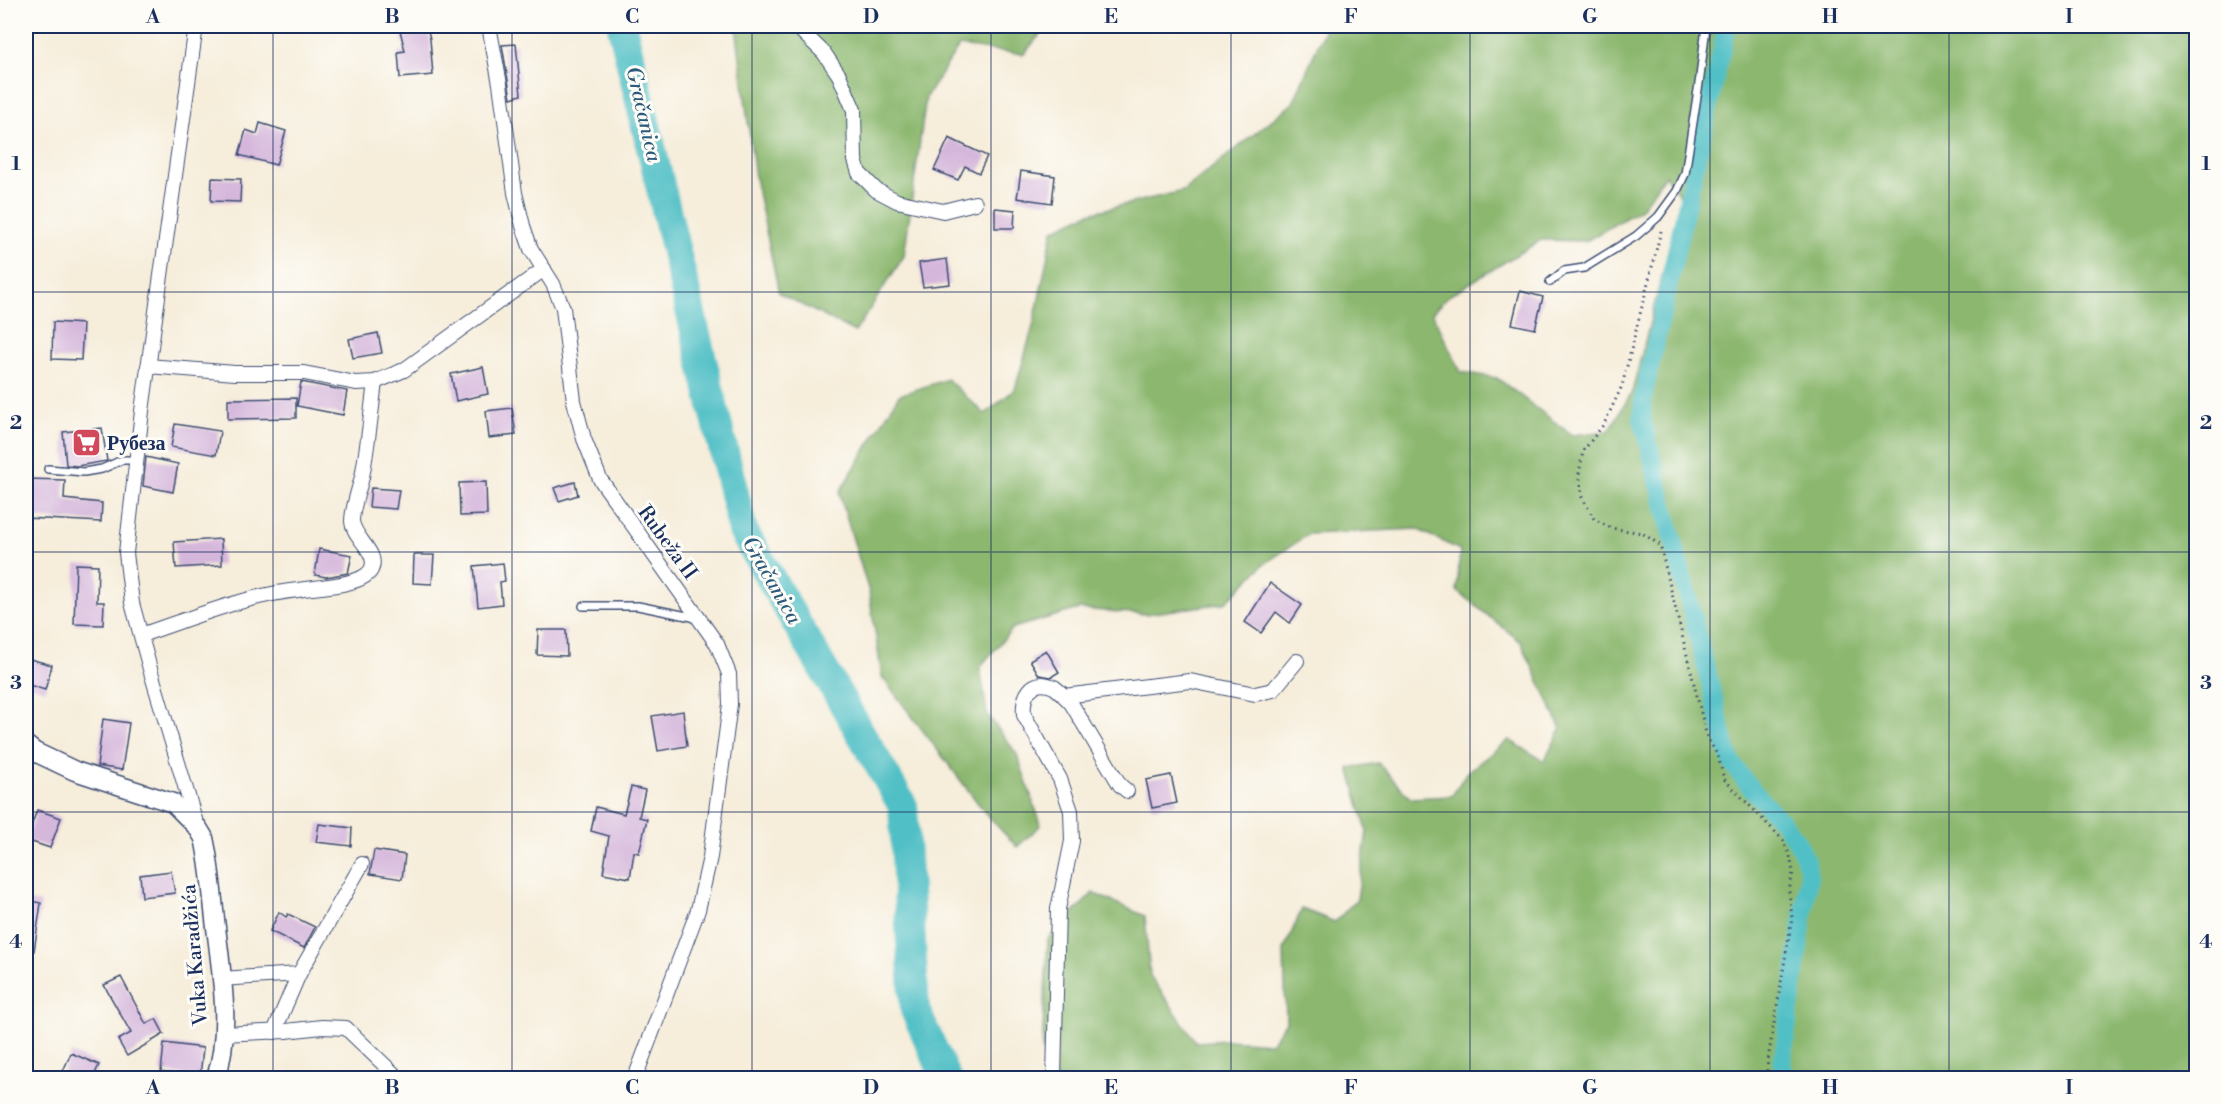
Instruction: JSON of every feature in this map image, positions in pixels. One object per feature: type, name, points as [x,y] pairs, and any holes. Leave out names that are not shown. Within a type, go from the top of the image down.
[{"type":"street","points":[[196,26],[148,366],[126,553],[132,603],[198,828]]},
{"type":"street","name":"Rubeža II","points":[[489,26],[500,84],[515,193],[531,249],[553,284],[563,308],[574,401],[584,439],[600,479],[717,644],[729,674],[730,704],[710,857],[698,910],[635,1078]]},
{"type":"street","points":[[796,26],[824,53],[839,75],[854,110],[855,160],[859,173],[876,190],[897,201],[943,212],[975,203]]},
{"type":"street","points":[[148,366],[235,373],[304,373],[356,383],[375,382],[404,370],[544,269]]},
{"type":"street","points":[[141,635],[276,592],[345,584],[362,578],[371,571],[373,563],[370,553],[355,532],[352,521],[362,474],[375,382]]},
{"type":"street","points":[[1064,696],[1190,681],[1255,694],[1273,690],[1297,661]]},
{"type":"street","points":[[1054,1078],[1059,909],[1072,840],[1071,811],[1060,779],[1024,715],[1023,704],[1028,691],[1042,685],[1053,687],[1064,696],[1120,785],[1127,791]]},
{"type":"street","points":[[26,745],[75,771],[173,803],[198,828]]},
{"type":"street","name":"Vuka Karadžića","points":[[198,828],[204,838],[207,853],[221,980],[222,1058],[216,1078]]},
{"type":"street","points":[[274,1032],[299,974],[362,864]]},
{"type":"street","points":[[221,980],[299,974]]},
{"type":"street","points":[[223,1034],[322,1027],[346,1028],[398,1078]]},
{"type":"lane","points":[[1550,282],[1564,271],[1584,268],[1636,236],[1667,206],[1685,174],[1706,26]]},
{"type":"lane","points":[[48,469],[84,472],[102,470],[122,460],[136,460]]},
{"type":"lane","points":[[583,606],[638,606],[699,619]]},
{"type":"path","points":[[1667,206],[1622,386],[1604,424],[1583,451],[1579,473],[1582,497],[1594,519],[1611,528],[1642,533],[1660,545],[1707,737],[1718,756],[1724,778],[1783,840],[1790,856],[1793,872],[1789,891],[1792,918],[1766,1078]]},
{"type":"green space","points":[[736,26],[1047,26],[1024,54],[959,46],[926,97],[904,256],[855,332],[779,293],[755,178]]},
{"type":"green space","points":[[1326,26],[2196,26],[2196,1078],[1054,1078],[1042,1049],[1048,939],[1093,893],[1145,916],[1150,976],[1196,1042],[1228,1040],[1271,1043],[1286,1022],[1284,950],[1302,909],[1335,922],[1357,899],[1367,831],[1349,768],[1378,763],[1410,798],[1452,796],[1466,773],[1509,740],[1544,761],[1561,729],[1521,642],[1457,591],[1460,550],[1417,529],[1309,534],[1263,565],[1225,603],[1146,614],[1079,609],[1013,628],[980,667],[987,714],[1017,754],[1041,825],[1017,847],[987,815],[882,677],[869,592],[839,493],[899,395],[947,379],[985,414],[1015,389],[1034,323],[1053,230],[1089,213],[1183,191],[1293,103]],"holes":[[[1665,175],[1682,198],[1632,392],[1609,431],[1572,435],[1497,378],[1461,372],[1432,313],[1447,297],[1541,240],[1586,241],[1641,209]]]},
{"type":"building","points":[[399,26],[427,26],[433,75],[400,78],[398,52],[405,51]]},
{"type":"building","points":[[516,44],[521,95],[511,98],[502,45]]},
{"type":"building","points":[[260,123],[286,131],[276,165],[239,155],[246,130],[257,134]]},
{"type":"building","points":[[949,138],[987,156],[979,173],[965,166],[958,180],[934,170]]},
{"type":"building","points":[[1021,171],[1055,176],[1052,203],[1017,198]]},
{"type":"building","points":[[212,178],[241,179],[240,202],[211,201]]},
{"type":"building","points":[[995,208],[1015,210],[1014,228],[995,228]]},
{"type":"building","points":[[947,259],[950,284],[923,287],[919,263]]},
{"type":"building","points":[[1520,291],[1543,297],[1535,329],[1512,324]]},
{"type":"building","points":[[53,322],[83,324],[81,360],[52,359]]},
{"type":"building","points":[[378,333],[382,353],[353,358],[349,339]]},
{"type":"building","points":[[483,367],[488,394],[456,401],[451,374]]},
{"type":"building","points":[[301,382],[347,391],[343,415],[297,406]]},
{"type":"building","points":[[296,398],[296,418],[228,419],[228,399]]},
{"type":"building","points":[[512,408],[516,435],[489,438],[486,411]]},
{"type":"building","points":[[175,424],[220,431],[216,455],[171,447]]},
{"type":"building","points":[[102,428],[107,461],[77,466],[66,465],[63,432]]},
{"type":"building","points":[[146,457],[178,464],[173,492],[143,486]]},
{"type":"building","points":[[26,479],[65,480],[64,499],[102,503],[101,522],[26,518]]},
{"type":"building","points":[[486,482],[487,515],[460,516],[459,483]]},
{"type":"building","points":[[575,482],[578,495],[559,501],[554,488]]},
{"type":"building","points":[[371,488],[399,490],[396,509],[369,507]]},
{"type":"building","points":[[221,539],[222,565],[176,568],[174,542]]},
{"type":"building","points":[[319,549],[352,555],[348,573],[326,577],[315,575]]},
{"type":"building","points":[[414,555],[434,555],[432,584],[413,583]]},
{"type":"building","points":[[503,563],[505,581],[500,582],[502,604],[478,607],[474,566]]},
{"type":"building","points":[[76,564],[98,565],[97,602],[104,602],[103,625],[74,624]]},
{"type":"building","points":[[1270,583],[1302,605],[1290,623],[1276,612],[1261,633],[1245,622]]},
{"type":"building","points":[[538,630],[566,630],[567,656],[537,655]]},
{"type":"building","points":[[1046,650],[1059,672],[1051,677],[1039,675],[1030,660]]},
{"type":"building","points":[[26,658],[52,665],[45,690],[26,684]]},
{"type":"building","points":[[683,711],[687,746],[658,751],[652,716]]},
{"type":"building","points":[[103,719],[129,723],[122,770],[97,766]]},
{"type":"building","points":[[1171,775],[1177,803],[1152,808],[1146,780]]},
{"type":"building","points":[[631,787],[645,790],[639,817],[647,819],[639,853],[634,852],[630,878],[603,873],[609,836],[591,831],[596,807],[624,814]]},
{"type":"building","points":[[37,810],[61,818],[50,848],[26,840]]},
{"type":"building","points":[[319,824],[352,828],[351,846],[316,842]]},
{"type":"building","points":[[374,850],[405,855],[402,879],[370,874]]},
{"type":"building","points":[[171,871],[175,893],[142,897],[140,875]]},
{"type":"building","points":[[26,900],[41,903],[34,951],[26,951]]},
{"type":"building","points":[[279,912],[286,917],[288,914],[315,927],[304,948],[270,931]]},
{"type":"building","points":[[121,977],[146,1024],[156,1019],[164,1034],[127,1056],[118,1040],[131,1033],[104,985]]},
{"type":"building","points":[[164,1043],[203,1048],[200,1077],[161,1072]]},
{"type":"building","points":[[71,1053],[99,1065],[93,1078],[60,1078]]},
{"type":"waterway","name":"Gračanica","points":[[622,26],[743,531],[903,806],[915,1010],[946,1078]]},
{"type":"waterway","points":[[1727,26],[1643,398],[1642,418],[1728,754],[1748,785],[1787,827],[1797,842],[1805,858],[1809,876],[1782,1064],[1784,1078]]},
{"type":"place","name":"Рубеза","points":[[86,443]]}]
